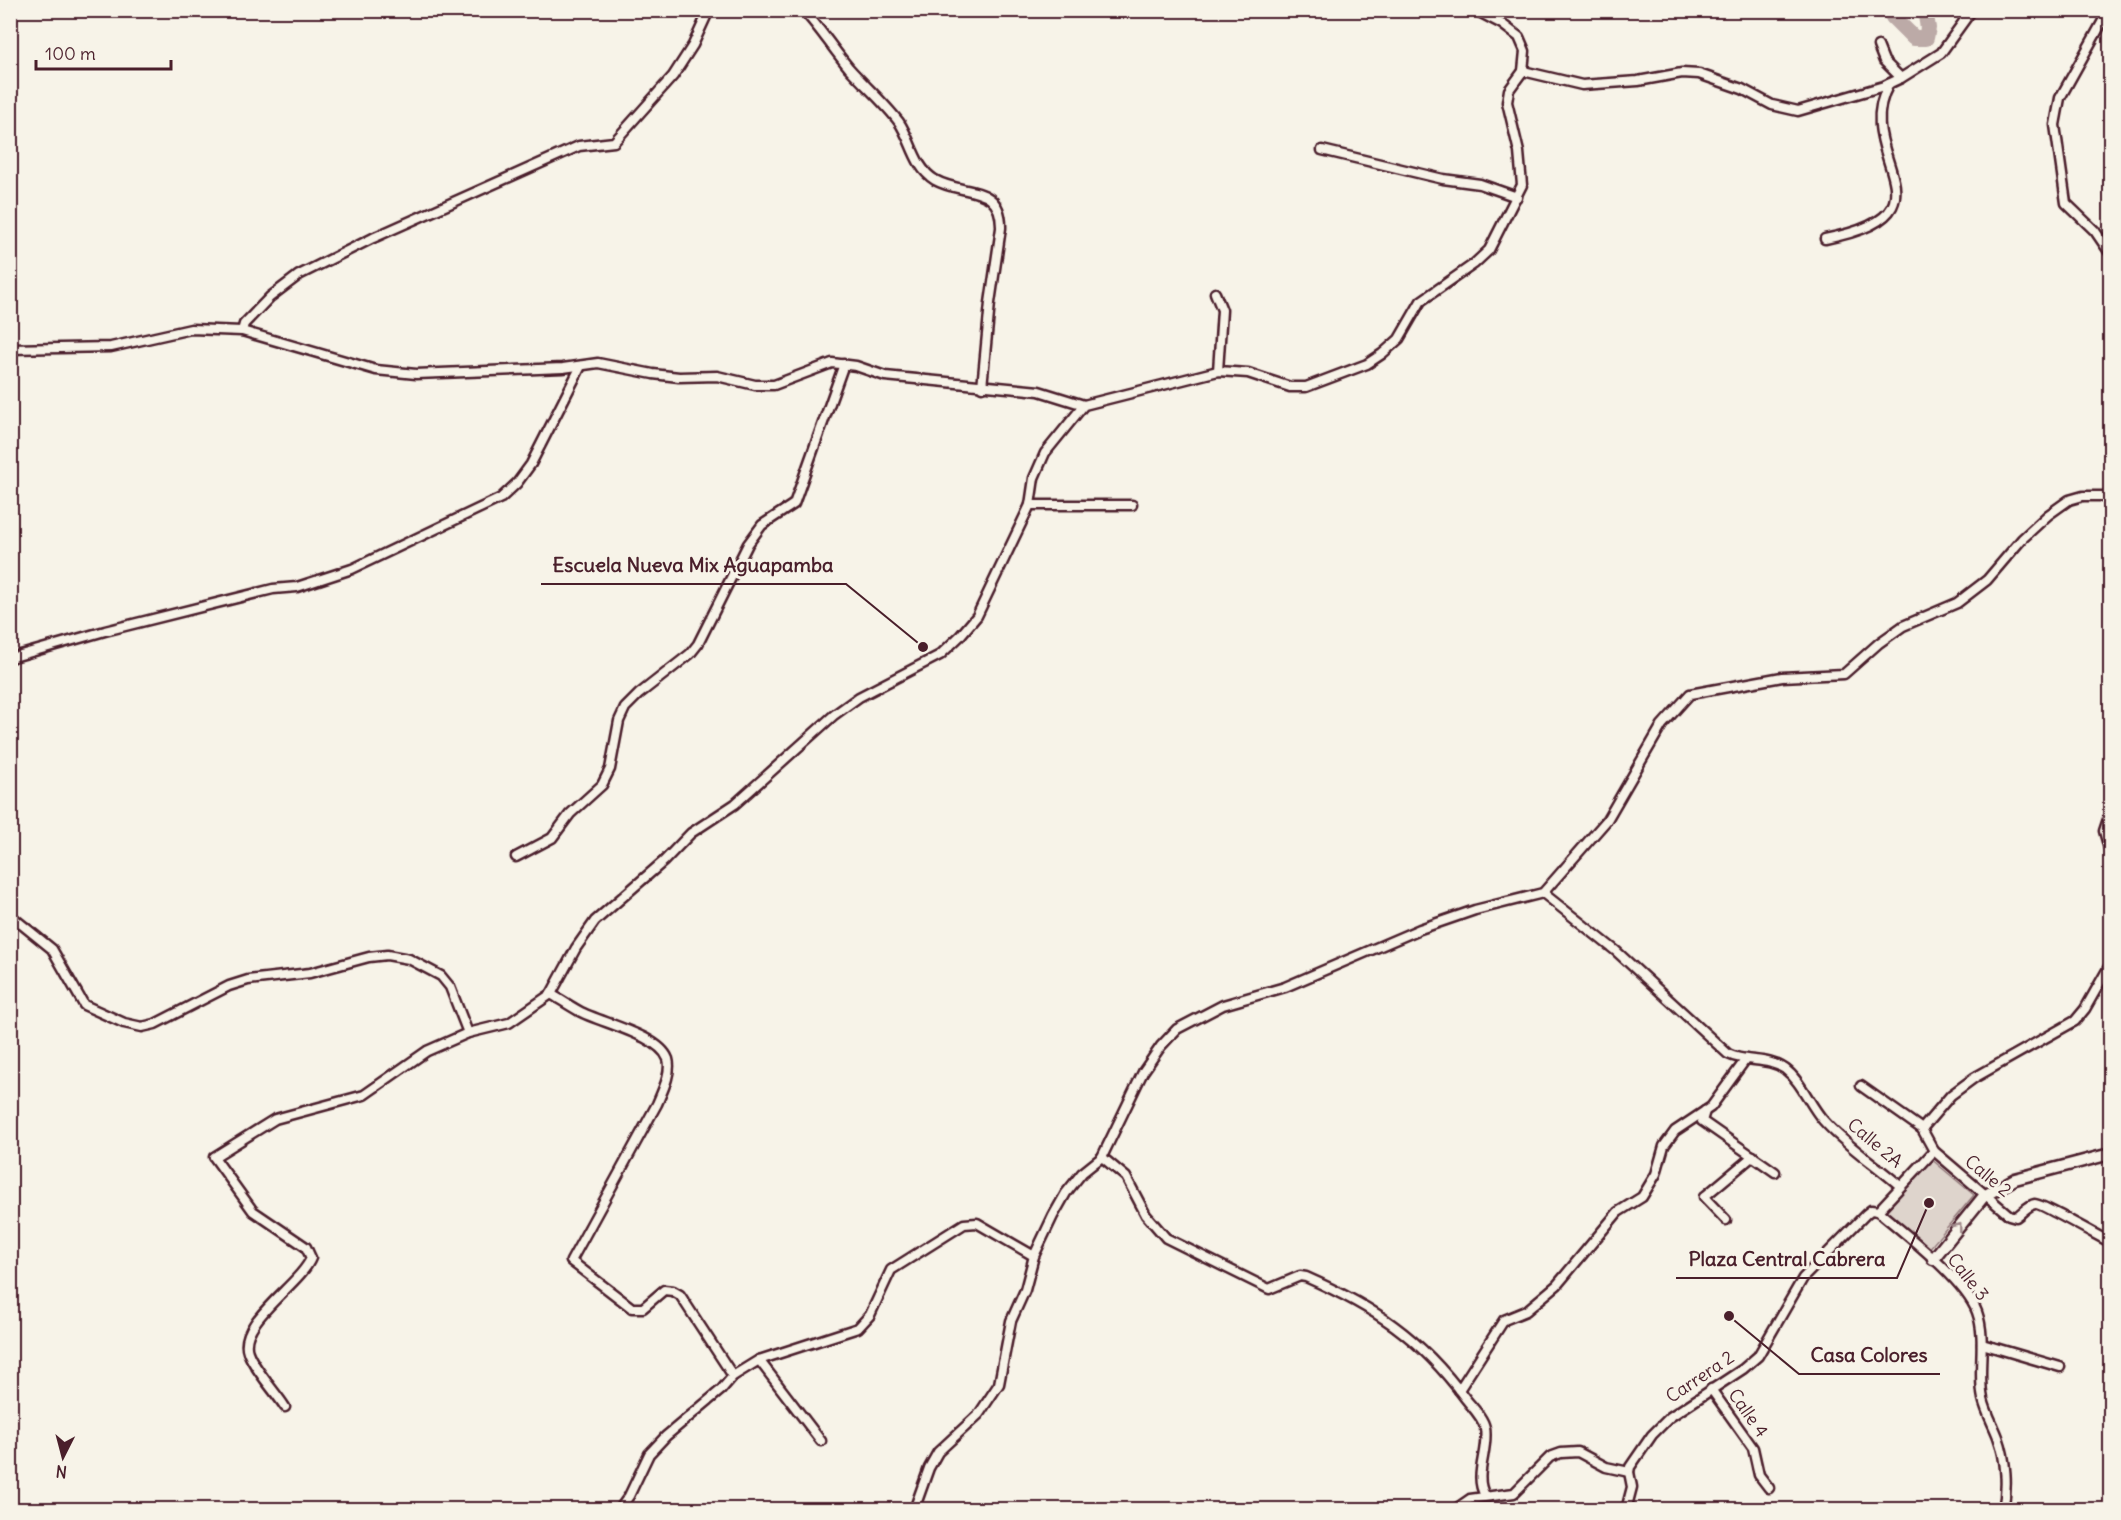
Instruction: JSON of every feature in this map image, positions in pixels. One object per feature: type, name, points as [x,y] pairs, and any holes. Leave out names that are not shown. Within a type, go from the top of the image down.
[{"type":"street","points":[[242,331],[244,324],[286,283],[373,238],[579,146],[614,142],[674,76],[693,45],[709,10]]},
{"type":"street","points":[[803,10],[899,123],[918,163],[927,174],[936,181],[992,199],[998,206],[1001,228],[990,303],[982,387]]},
{"type":"street","points":[[10,350],[111,347],[191,329],[242,331],[376,370],[416,374],[581,366],[598,363],[615,364],[661,375],[717,376],[755,385],[774,385],[832,363],[844,364],[885,376],[1039,391],[1084,405],[1218,371],[1248,373],[1290,387],[1306,387],[1367,364],[1399,339],[1421,301],[1474,264],[1489,250],[1517,196],[1522,174],[1507,102],[1509,90],[1523,71],[1525,51],[1519,37],[1502,24],[1475,10]]},
{"type":"street","points":[[1523,71],[1582,85],[1638,81],[1682,73],[1699,74],[1742,89],[1772,105],[1798,111],[1889,84],[1901,78],[1941,53],[1972,10]]},
{"type":"street","points":[[2109,10],[2060,98],[2055,125],[2066,203],[2095,231],[2110,253]]},
{"type":"street","points":[[1878,46],[1884,61],[1901,78]]},
{"type":"street","points":[[1825,240],[1854,234],[1880,223],[1889,213],[1894,202],[1895,187],[1878,113],[1882,97],[1889,84]]},
{"type":"street","points":[[1322,150],[1443,179],[1480,184],[1517,196]]},
{"type":"street","points":[[1215,293],[1222,310],[1218,371]]},
{"type":"street","points":[[516,857],[552,838],[570,813],[602,785],[610,769],[619,722],[625,708],[639,694],[690,654],[698,644],[748,544],[762,525],[794,504],[844,364]]},
{"type":"street","points":[[10,658],[105,631],[273,589],[297,587],[377,558],[409,540],[482,508],[501,498],[517,483],[531,464],[581,366]]},
{"type":"street","points":[[285,1407],[248,1352],[247,1340],[261,1314],[307,1270],[312,1258],[306,1247],[253,1211],[214,1157],[275,1119],[364,1095],[428,1051],[468,1033],[509,1023],[551,994],[576,948],[595,921],[664,861],[691,833],[735,804],[834,715],[859,697],[940,655],[960,636],[977,616],[1030,505],[1034,478],[1045,453],[1084,405]]},
{"type":"street","points":[[914,1509],[928,1468],[938,1452],[979,1414],[999,1384],[1011,1321],[1025,1290],[1034,1256],[1066,1193],[1082,1173],[1102,1157],[1143,1072],[1161,1046],[1177,1029],[1223,1005],[1285,987],[1420,929],[1475,910],[1543,893],[1607,820],[1662,725],[1690,694],[1782,677],[1845,674],[1879,643],[1903,626],[1957,603],[1987,580],[2022,539],[2048,515],[2069,500],[2083,496],[2110,496]]},
{"type":"street","points":[[1030,505],[1132,505]]},
{"type":"street","points":[[2110,813],[2104,831],[2110,852]]},
{"type":"street","name":"Calle 2A","points":[[1543,893],[1616,951],[1713,1041],[1738,1059],[1768,1062],[1784,1068],[1797,1080],[1813,1108],[1828,1125],[1900,1185]]},
{"type":"street","points":[[10,915],[52,949],[84,1005],[124,1023],[142,1027],[155,1024],[173,1017],[229,986],[248,980],[310,973],[369,957],[387,955],[409,959],[441,976],[450,987],[468,1033]]},
{"type":"street","points":[[1922,1129],[1951,1095],[1974,1078],[2075,1021],[2085,1009],[2110,965]]},
{"type":"street","points":[[551,994],[580,1012],[643,1038],[661,1049],[669,1060],[666,1080],[657,1104],[571,1262],[632,1308],[643,1308],[664,1290],[680,1295],[733,1376]]},
{"type":"street","points":[[1459,1390],[1504,1320],[1526,1311],[1557,1285],[1618,1212],[1642,1197],[1656,1174],[1664,1146],[1675,1131],[1711,1107],[1746,1059]]},
{"type":"street","name":"Calle 2","points":[[1861,1086],[1922,1129],[1934,1151],[2009,1215],[2016,1217],[2034,1204],[2042,1204],[2080,1228],[2110,1242]]},
{"type":"street","points":[[1705,1111],[1702,1121],[1775,1172]]},
{"type":"street","name":"Carrera 2","points":[[1629,1472],[1661,1424],[1743,1369],[1758,1356],[1810,1269],[1866,1214],[1871,1210],[1878,1211],[1934,1151]]},
{"type":"street","points":[[1933,1259],[1984,1196],[2015,1179],[2110,1154]]},
{"type":"street","points":[[1726,1220],[1704,1197],[1753,1156]]},
{"type":"street","points":[[1102,1157],[1126,1177],[1146,1215],[1166,1238],[1269,1288],[1300,1276],[1360,1302],[1395,1324],[1459,1390],[1485,1429],[1480,1483],[1485,1495]]},
{"type":"street","name":"Calle 3","points":[[1878,1211],[1933,1259],[1971,1301],[1977,1313],[1982,1344],[1982,1389],[2003,1459],[2006,1479],[2003,1509]]},
{"type":"street","points":[[619,1509],[629,1496],[649,1454],[666,1436],[721,1390],[733,1376],[759,1360],[858,1328],[870,1315],[891,1270],[964,1224],[977,1223],[1034,1256]]},
{"type":"street","points":[[1982,1344],[2060,1367]]},
{"type":"street","points":[[759,1360],[821,1441]]},
{"type":"street","name":"Calle 4","points":[[1711,1389],[1745,1441],[1753,1448],[1759,1475],[1769,1488]]},
{"type":"street","points":[[1454,1509],[1470,1499],[1485,1495],[1514,1493],[1550,1457],[1562,1453],[1578,1452],[1606,1467],[1629,1472],[1632,1487],[1626,1509]]},
{"type":"shaded area","points":[[1930,1158],[1974,1195],[1929,1249],[1884,1210]]},
{"type":"waterway","points":[[1890,10],[1893,17],[1914,38],[1926,38],[1928,28],[1925,10]]},
{"type":"place","name":"Escuela Nueva Mix Aguapamba","points":[[923,647]]},
{"type":"place","name":"Plaza Central Cabrera","points":[[1929,1203]]},
{"type":"place","name":"Casa Colores","points":[[1729,1316]]}]
